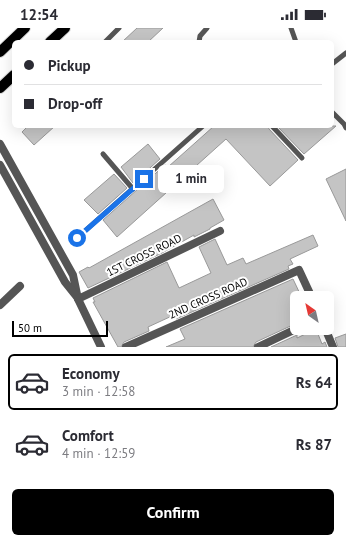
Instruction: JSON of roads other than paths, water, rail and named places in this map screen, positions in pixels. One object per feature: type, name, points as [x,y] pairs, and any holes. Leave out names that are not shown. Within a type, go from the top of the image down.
[{"type":"main road","points":[[12,40],[25,28]]},
{"type":"main road","points":[[52,40],[65,28]]},
{"type":"main road","points":[[0,52],[12,40]]},
{"type":"main road","points":[[0,88],[12,77]]},
{"type":"street","points":[[0,144],[73,275],[78,299]]},
{"type":"street","points":[[0,165],[65,282],[78,299],[101,347]]},
{"type":"street","name":"1ST CROSS ROAD","points":[[78,299],[220,231]]},
{"type":"street","name":"2ND CROSS ROAD","points":[[126,347],[299,270],[309,291]]},
{"type":"street","points":[[0,304],[20,286]]},
{"type":"street","points":[[258,347],[290,332]]},
{"type":"street","points":[[328,335],[334,347]]},
{"type":"lane","points":[[107,40],[119,28]]},
{"type":"lane","points":[[199,40],[200,36],[207,28]]},
{"type":"lane","points":[[291,28],[295,40]]},
{"type":"lane","points":[[334,62],[346,53]]},
{"type":"lane","points":[[334,114],[345,125]]},
{"type":"lane","points":[[77,238],[201,128]]},
{"type":"lane","points":[[274,128],[302,158]]},
{"type":"lane","points":[[103,154],[132,189]]}]
